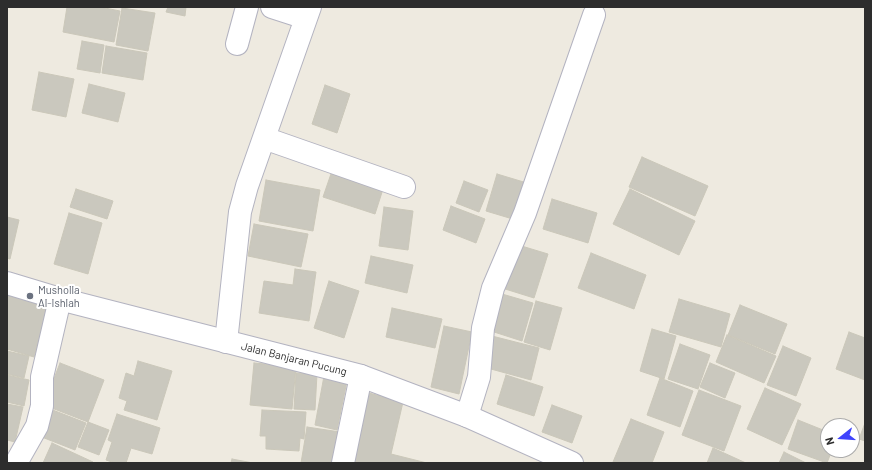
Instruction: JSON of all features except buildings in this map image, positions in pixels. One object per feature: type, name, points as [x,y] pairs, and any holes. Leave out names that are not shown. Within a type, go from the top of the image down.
[{"type":"street","points":[[237,44],[247,7]]},
{"type":"street","points":[[226,342],[240,212],[264,138],[308,13],[272,7]]},
{"type":"street","points":[[467,416],[478,377],[482,328],[493,288],[525,213],[594,15]]},
{"type":"street","points":[[264,138],[404,187]]},
{"type":"street","name":"Jalan Banjaran Pucung","points":[[7,284],[361,376],[467,416],[572,463]]},
{"type":"street","points":[[16,463],[37,426],[42,406],[42,377],[60,299]]},
{"type":"street","points":[[343,463],[361,376]]},
{"type":"place","name":"Musholla Al-Ishlah","points":[[30,296]]}]
